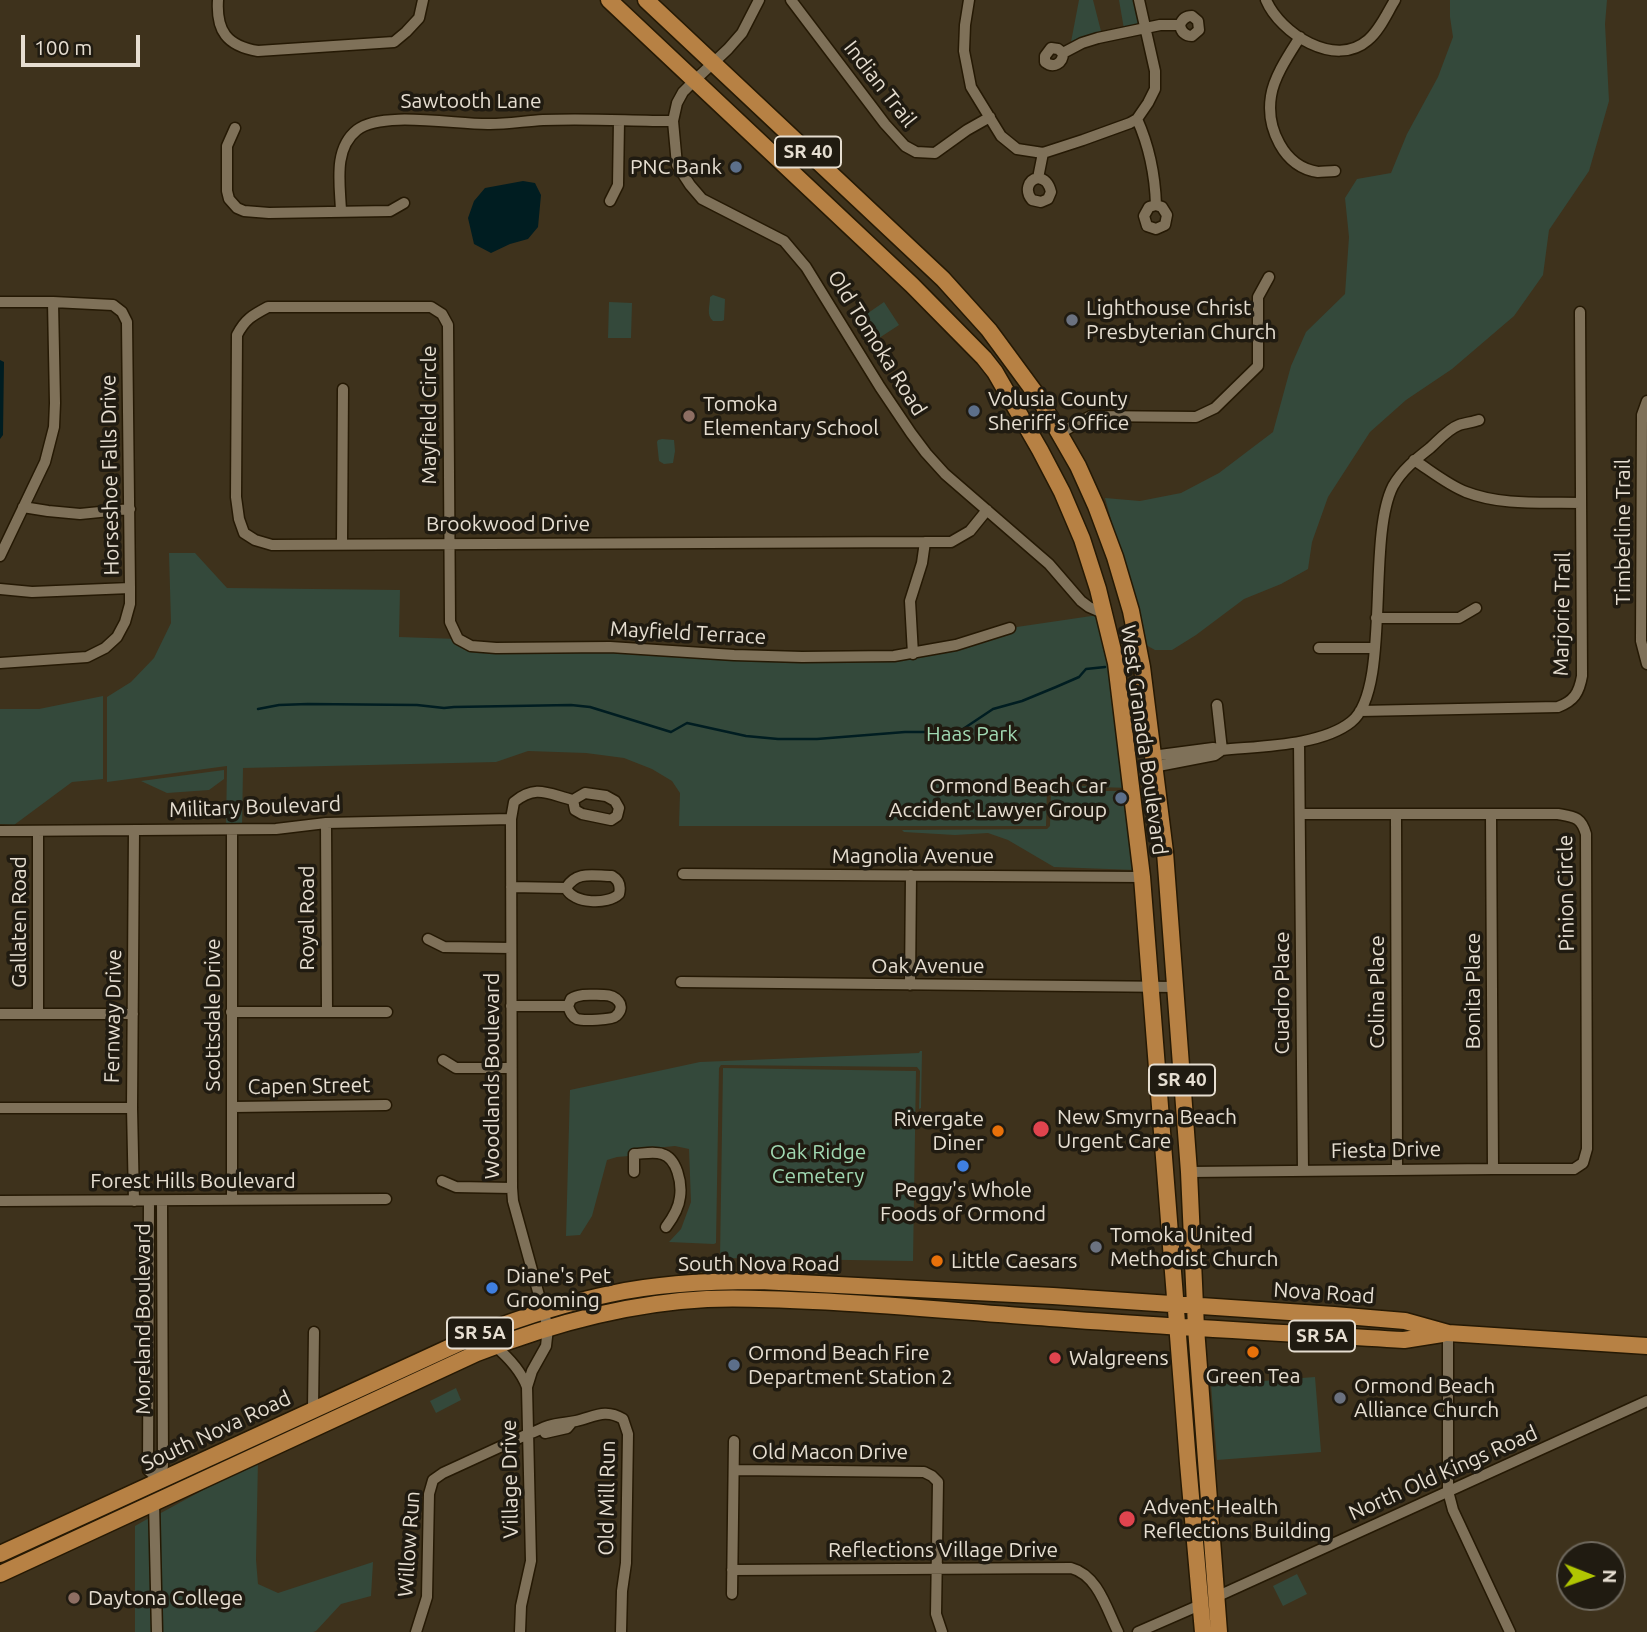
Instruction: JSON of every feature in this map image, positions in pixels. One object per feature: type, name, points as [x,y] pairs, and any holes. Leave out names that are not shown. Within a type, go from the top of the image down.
[{"type":"main road","name":"West Granada Boulevard","points":[[608,0],[925,298],[984,358],[995,372],[1040,450],[1082,539],[1105,614],[1116,663],[1142,877],[1203,1632]]},
{"type":"main road","name":"West Granada Boulevard","points":[[646,0],[943,279],[989,330],[1039,398],[1077,466],[1096,506],[1115,557],[1138,641],[1165,852],[1219,1632]]},
{"type":"main road","points":[[896,271],[918,279],[943,279]]},
{"type":"main road","points":[[925,298],[941,298],[968,306]]},
{"type":"main road","points":[[995,372],[1041,429],[1058,434]]},
{"type":"main road","points":[[1040,450],[1060,453],[1077,466]]},
{"type":"main road","points":[[1105,614],[1124,623],[1138,641]]},
{"type":"main road","points":[[1124,729],[1137,752],[1153,762]]},
{"type":"main road","points":[[1142,877],[1158,887],[1170,908]]},
{"type":"main road","name":"South Nova Road","points":[[0,1554],[154,1479],[179,1471],[468,1338],[543,1311],[635,1289],[693,1282],[760,1280],[1195,1306]]},
{"type":"main road","points":[[941,1309],[965,1303],[978,1293]]},
{"type":"main road","name":"South Nova Road","points":[[0,1574],[495,1346],[600,1314],[706,1299],[759,1298],[1177,1327]]},
{"type":"main road","name":"Nova Road","points":[[1195,1306],[1405,1321],[1448,1333],[1647,1346]]},
{"type":"main road","name":"Nova Road","points":[[1177,1327],[1404,1340],[1448,1333]]},
{"type":"main road","points":[[298,1436],[303,1422],[313,1409]]},
{"type":"main road","points":[[154,1502],[160,1491],[179,1471]]},
{"type":"main road","points":[[134,1512],[148,1495],[154,1479]]},
{"type":"main road","points":[[1197,1566],[1206,1585],[1216,1597]]},
{"type":"main road","points":[[1200,1605],[1210,1614],[1219,1632]]},
{"type":"street","points":[[218,0],[219,27],[233,43],[258,51],[394,41],[419,18],[424,0]]},
{"type":"street","points":[[744,0],[753,11]]},
{"type":"street","name":"Old Tomoka Road","points":[[759,0],[742,33],[683,92],[677,103],[673,121],[677,165],[702,199],[784,241],[806,267],[911,433],[945,474],[1049,564],[1081,601],[1105,614]]},
{"type":"street","name":"Indian Trail","points":[[791,0],[885,124],[905,146],[916,152],[935,153],[990,117]]},
{"type":"street","points":[[968,0],[964,51],[971,88],[1001,136],[1017,149],[1043,153],[1137,119],[1154,89],[1155,71],[1139,0]]},
{"type":"street","points":[[1266,0],[1277,18],[1291,32],[1325,50],[1343,51],[1368,41],[1395,0]]},
{"type":"street","points":[[1063,53],[1090,41],[1146,28],[1180,25]]},
{"type":"street","points":[[1300,37],[1282,67],[1271,94],[1270,120],[1276,138],[1289,156],[1302,166],[1317,172],[1335,171]]},
{"type":"street","points":[[1137,119],[1147,141],[1153,167],[1156,205]]},
{"type":"street","name":"Sawtooth Lane","points":[[341,211],[340,161],[349,139],[367,124],[419,120],[487,124],[545,120],[673,121]]},
{"type":"street","points":[[610,201],[618,186],[619,121]]},
{"type":"street","points":[[235,128],[227,146],[227,191],[229,199],[237,208],[269,213],[390,211],[404,203]]},
{"type":"street","points":[[1038,178],[1043,153]]},
{"type":"street","points":[[1058,434],[1091,416],[1196,417],[1215,408],[1258,366],[1258,297],[1269,277]]},
{"type":"street","name":"Horseshoe Falls Drive","points":[[0,302],[113,305],[122,312],[127,322],[130,509],[130,604],[117,637],[105,648],[87,657],[0,663]]},
{"type":"street","points":[[0,556],[45,462],[54,427],[53,302]]},
{"type":"street","name":"Mayfield Circle","points":[[252,315],[268,307],[431,307],[442,314],[448,325],[449,544]]},
{"type":"street","name":"Marjorie Trail","points":[[1360,712],[1558,707],[1569,703],[1580,688],[1580,312]]},
{"type":"street","name":"Brookwood Drive","points":[[252,315],[237,335],[236,497],[244,533],[255,540],[272,545],[951,542],[970,531],[987,510]]},
{"type":"street","points":[[342,544],[343,389]]},
{"type":"street","name":"Timberline Trail","points":[[1647,401],[1642,415],[1641,628],[1641,641],[1647,664]]},
{"type":"street","points":[[1153,762],[1299,741],[1327,735],[1352,722],[1363,707],[1373,675],[1384,516],[1392,488],[1401,473],[1456,426],[1479,420]]},
{"type":"street","points":[[1415,460],[1465,492],[1498,501],[1581,503]]},
{"type":"street","points":[[23,507],[80,514],[130,509]]},
{"type":"street","points":[[913,654],[910,601],[922,563],[925,541]]},
{"type":"street","name":"Mayfield Terrace","points":[[449,544],[450,622],[458,639],[471,646],[610,647],[802,657],[894,656],[956,645],[1010,628]]},
{"type":"street","points":[[0,589],[32,592],[130,587]]},
{"type":"street","points":[[1376,618],[1459,618],[1476,608]]},
{"type":"street","points":[[1319,648],[1374,648]]},
{"type":"street","points":[[1217,705],[1222,750]]},
{"type":"street","name":"Cuadro Place","points":[[1299,741],[1303,1171]]},
{"type":"street","points":[[511,819],[514,802],[525,793],[539,791],[573,800]]},
{"type":"street","name":"Pinion Circle","points":[[1300,814],[1559,814],[1574,817],[1583,824],[1586,834],[1587,1149],[1583,1163]]},
{"type":"street","name":"Colina Place","points":[[1396,814],[1396,1170]]},
{"type":"street","name":"Bonita Place","points":[[1491,814],[1493,1168]]},
{"type":"street","name":"Military Boulevard","points":[[0,831],[276,829],[326,823],[511,819]]},
{"type":"street","name":"Woodlands Boulevard","points":[[511,819],[512,1188],[513,1201],[548,1328]]},
{"type":"street","name":"Royal Road","points":[[326,823],[327,1012]]},
{"type":"street","name":"Scottsdale Drive","points":[[232,830],[232,1199]]},
{"type":"street","name":"Gallaten Road","points":[[38,831],[38,1014]]},
{"type":"street","name":"Fernway Drive","points":[[134,831],[134,1201]]},
{"type":"street","name":"Magnolia Avenue","points":[[683,874],[1142,877]]},
{"type":"street","points":[[909,985],[911,875]]},
{"type":"street","points":[[581,876],[612,876],[620,886],[618,894],[610,900],[575,898],[566,888],[573,879],[581,876]]},
{"type":"street","points":[[511,887],[566,888]]},
{"type":"street","points":[[428,939],[444,947],[511,948]]},
{"type":"street","name":"Oak Avenue","points":[[681,982],[1175,987]]},
{"type":"street","points":[[580,995],[612,995],[618,999],[620,1010],[612,1019],[579,1019],[570,1012],[568,1006],[570,999],[580,995]]},
{"type":"street","points":[[511,1006],[568,1006]]},
{"type":"street","points":[[231,1012],[387,1012]]},
{"type":"street","points":[[0,1014],[133,1014]]},
{"type":"street","points":[[443,1060],[456,1068],[511,1068]]},
{"type":"street","name":"Capen Street","points":[[233,1107],[386,1105]]},
{"type":"street","points":[[0,1108],[132,1108]]},
{"type":"street","points":[[634,1172],[634,1154],[661,1153],[672,1159],[678,1172],[680,1197],[666,1227]]},
{"type":"street","name":"Fiesta Drive","points":[[1189,1172],[1574,1169],[1583,1163]]},
{"type":"street","points":[[442,1181],[456,1187],[512,1188]]},
{"type":"street","name":"Forest Hills Boulevard","points":[[0,1201],[386,1199]]},
{"type":"street","name":"Moreland Boulevard","points":[[149,1201],[148,1470],[154,1479],[163,1466],[162,1200]]},
{"type":"street","points":[[759,1298],[760,1280]]},
{"type":"street","points":[[148,1292],[163,1292]]},
{"type":"street","name":"Village Drive","points":[[520,1632],[521,1606],[531,1560],[533,1433],[527,1387],[532,1371],[546,1346],[548,1328]]},
{"type":"street","points":[[313,1409],[314,1332]]},
{"type":"street","points":[[1448,1333],[1448,1491],[1453,1510],[1510,1632]]},
{"type":"street","points":[[495,1346],[506,1355],[527,1387]]},
{"type":"street","points":[[148,1347],[163,1347]]},
{"type":"street","name":"North Old Kings Road","points":[[1216,1597],[1647,1401]]},
{"type":"street","name":"Old Mill Run","points":[[533,1433],[566,1428],[572,1422],[603,1413],[614,1414],[623,1419],[628,1434],[621,1632]]},
{"type":"street","name":"Willow Run","points":[[416,1632],[427,1597],[429,1494],[433,1480],[533,1433]]},
{"type":"street","points":[[732,1594],[734,1441]]},
{"type":"street","name":"Old Macon Drive","points":[[735,1470],[924,1472],[932,1476],[938,1482],[936,1614],[942,1632]]},
{"type":"street","points":[[154,1502],[157,1632]]},
{"type":"street","name":"Reflections Village Drive","points":[[732,1570],[1071,1568],[1079,1570],[1093,1581],[1118,1632]]},
{"type":"street","points":[[1138,1632],[1200,1605]]},
{"type":"green space","points":[[1079,0],[1093,0],[1102,35],[1071,42]]},
{"type":"green space","points":[[1119,0],[1135,0],[1139,20],[1136,27],[1124,29]]},
{"type":"green space","points":[[1450,0],[1607,0],[1605,24],[1609,101],[1589,171],[1549,230],[1543,275],[1514,316],[1452,369],[1406,400],[1370,432],[1328,497],[1312,542],[1308,569],[1281,584],[1244,599],[1172,650],[1155,650],[1146,645],[1105,498],[1140,501],[1181,493],[1219,473],[1273,432],[1291,366],[1306,332],[1345,294],[1349,237],[1345,198],[1357,179],[1391,173],[1407,134],[1438,77],[1453,37]]},
{"type":"green space","points":[[713,295],[725,299],[722,321],[713,321],[710,316],[710,297]]},
{"type":"green space","points":[[609,302],[632,303],[631,338],[608,338]]},
{"type":"green space","points":[[884,302],[899,325],[873,342],[858,320]]},
{"type":"green space","points":[[662,439],[674,440],[673,463],[664,464],[659,461],[657,442]]},
{"type":"green space","name":"Haas Park","points":[[169,553],[195,553],[227,588],[400,590],[399,637],[458,639],[471,646],[894,656],[1010,628],[1105,614],[1131,788],[1097,787],[1088,782],[1053,782],[1047,787],[1046,826],[679,826],[680,793],[672,781],[652,769],[624,758],[586,753],[528,751],[496,762],[243,768],[242,829],[226,830],[227,766],[107,782],[107,697],[131,682],[154,658],[171,623]]},
{"type":"green space","points":[[103,696],[103,779],[72,782],[14,825],[0,824],[0,709],[39,709]]},
{"type":"green space","points":[[224,770],[224,779],[209,790],[167,793],[141,781]]},
{"type":"green space","points":[[1054,786],[1087,786],[1097,791],[1124,791],[1135,870],[1054,867],[1008,840],[988,833],[955,835],[902,830],[1047,829],[1050,826],[1051,789]]},
{"type":"green space","points":[[922,1051],[919,1109],[920,1071],[917,1067],[721,1065],[716,1243],[669,1242],[681,1229],[691,1202],[689,1149],[675,1146],[634,1150],[629,1156],[607,1160],[592,1216],[580,1235],[566,1236],[570,1090],[700,1062]]},
{"type":"green space","name":"Oak Ridge Cemetery","points":[[723,1068],[916,1071],[913,1261],[720,1258]]},
{"type":"green space","points":[[1315,1377],[1321,1452],[1217,1460],[1211,1385]]},
{"type":"green space","points":[[456,1388],[461,1400],[436,1413],[430,1401]]},
{"type":"green space","points":[[258,1460],[258,1584],[278,1593],[373,1562],[371,1596],[341,1604],[313,1632],[162,1632],[159,1514]]},
{"type":"green space","points":[[149,1518],[153,1632],[135,1632],[135,1526]]},
{"type":"green space","points":[[1297,1574],[1307,1594],[1283,1606],[1273,1586]]},
{"type":"water","points":[[523,181],[535,183],[541,195],[538,227],[528,239],[491,253],[474,244],[468,218],[474,201],[485,188]]},
{"type":"water","points":[[0,360],[4,362],[3,435],[0,439]]},
{"type":"waterway","points":[[258,709],[308,704],[417,705],[444,708],[571,705],[590,707],[671,732],[687,723],[746,736],[817,739],[963,729],[993,709],[1056,687],[1079,677],[1086,669],[1105,667]]},
{"type":"place","name":"PNC Bank","points":[[736,167]]},
{"type":"place","name":"Lighthouse Christ Presbyterian Church","points":[[1072,320]]},
{"type":"place","name":"Volusia County Sheriff's Office","points":[[974,411]]},
{"type":"place","name":"Tomoka Elementary School","points":[[689,416]]},
{"type":"place","name":"Ormond Beach Car Accident Lawyer Group","points":[[1121,798]]},
{"type":"place","name":"New Smyrna Beach Urgent Care","points":[[1041,1129]]},
{"type":"place","name":"Rivergate Diner","points":[[998,1131]]},
{"type":"place","name":"Peggy's Whole Foods of Ormond","points":[[963,1166]]},
{"type":"place","name":"Tomoka United Methodist Church","points":[[1096,1247]]},
{"type":"place","name":"Little Caesars","points":[[937,1261]]},
{"type":"place","name":"Diane's Pet Grooming","points":[[492,1288]]},
{"type":"place","name":"Green Tea","points":[[1253,1352]]},
{"type":"place","name":"Walgreens","points":[[1055,1358]]},
{"type":"place","name":"Ormond Beach Fire Department Station 2","points":[[734,1365]]},
{"type":"place","name":"Ormond Beach Alliance Church","points":[[1340,1398]]},
{"type":"place","name":"Advent Health Reflections Building","points":[[1127,1519]]},
{"type":"place","name":"Daytona College","points":[[74,1598]]}]
